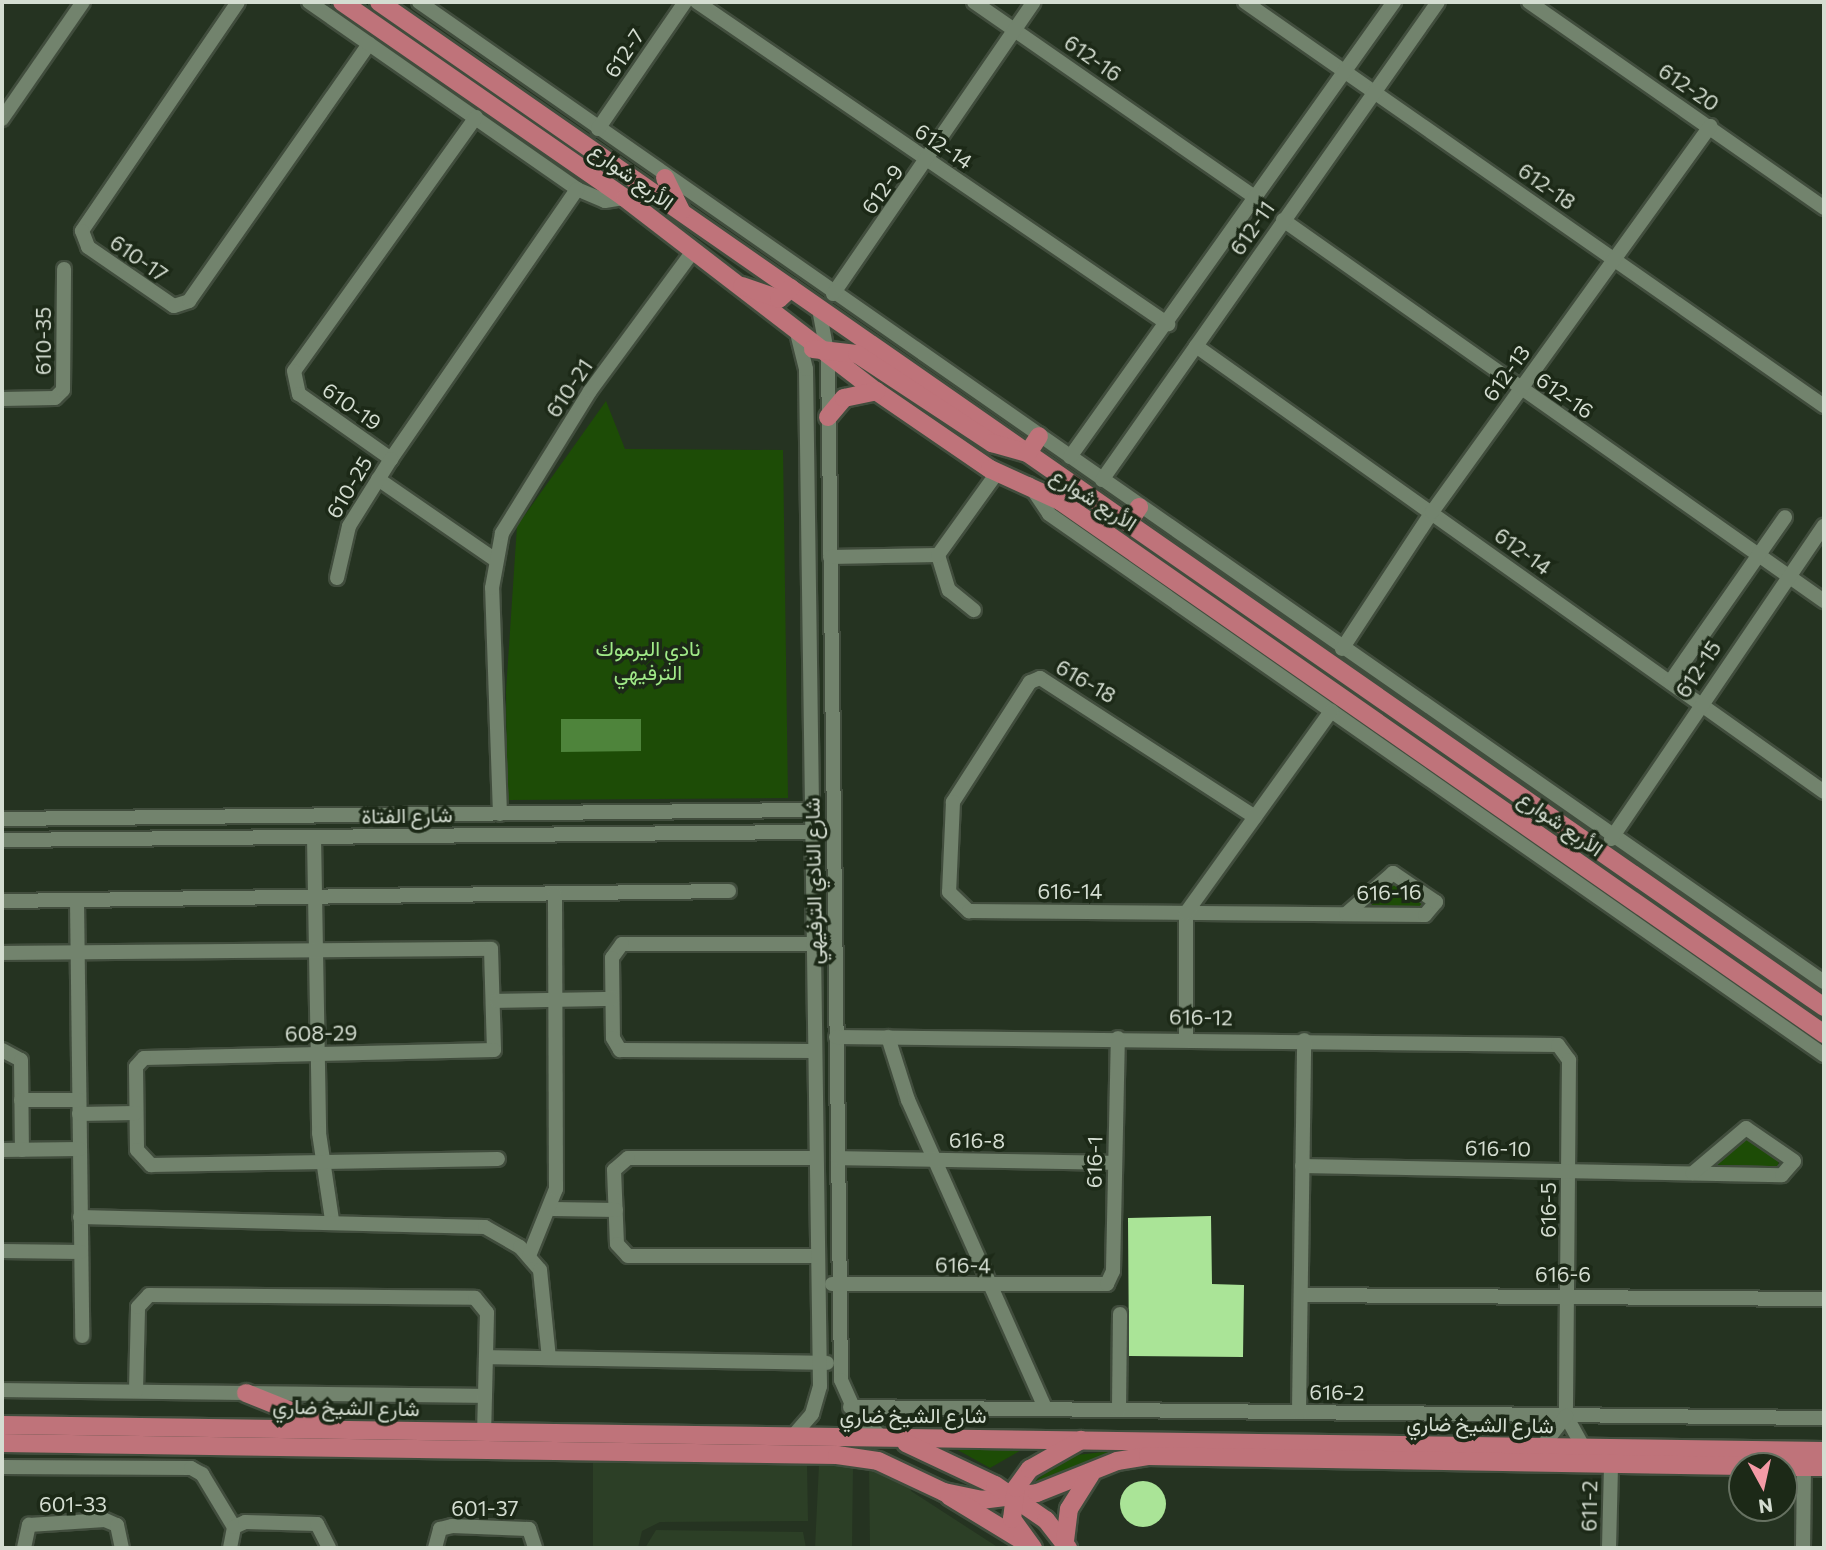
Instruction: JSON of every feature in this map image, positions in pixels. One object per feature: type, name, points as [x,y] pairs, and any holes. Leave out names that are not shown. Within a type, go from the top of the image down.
[{"type":"main road","name":"الأربع شوارع","points":[[342,2],[625,198],[694,250],[814,348],[997,473],[1029,484],[1824,1034]]},
{"type":"main road","name":"الأربع شوارع","points":[[379,2],[1028,453],[1134,515],[1437,735],[1816,996],[1824,1007]]},
{"type":"main road","points":[[665,178],[681,211]]},
{"type":"main road","points":[[739,287],[779,299],[791,288]]},
{"type":"main road","points":[[814,348],[857,354],[981,438],[1028,453],[1040,436]]},
{"type":"main road","points":[[847,370],[857,354]]},
{"type":"main road","points":[[828,418],[844,398],[876,391]]},
{"type":"main road","points":[[1423,755],[1437,735]]},
{"type":"main road","points":[[246,1393],[334,1429]]},
{"type":"main road","name":"شارع الشيخ ضاري","points":[[2,1425],[1084,1438],[1584,1449],[1824,1451]]},
{"type":"main road","points":[[882,1437],[939,1454],[1012,1497],[1067,1544]]},
{"type":"main road","points":[[1032,1546],[1012,1520],[1012,1497],[1030,1469],[1084,1438]]},
{"type":"main road","name":"شارع الشيخ ضاري","points":[[2,1443],[837,1455],[897,1467],[944,1492],[974,1499],[1012,1497],[1147,1456],[1728,1466]]},
{"type":"main road","points":[[1798,1467],[1824,1467]]},
{"type":"main road","points":[[1067,1544],[1074,1498],[1097,1469]]},
{"type":"main road","points":[[944,1492],[988,1525],[1032,1546]]},
{"type":"street","points":[[2,119],[83,2]]},
{"type":"street","name":"610-17","points":[[238,2],[82,230],[88,247],[174,306],[189,301],[369,44]]},
{"type":"street","points":[[309,2],[577,189],[605,201],[625,198]]},
{"type":"street","points":[[419,2],[665,178],[1070,457],[1102,480],[1134,515],[1342,649],[1611,839],[1824,982]]},
{"type":"street","name":"612-7","points":[[598,129],[685,2]]},
{"type":"street","name":"612-14","points":[[697,2],[1168,324]]},
{"type":"street","name":"612-16","points":[[974,2],[1256,198]]},
{"type":"street","name":"612-9","points":[[833,294],[928,161],[1034,2]]},
{"type":"street","name":"612-18","points":[[1245,2],[1824,406]]},
{"type":"street","name":"612-11","points":[[1070,457],[1168,324],[1394,2]]},
{"type":"street","name":"612-11","points":[[1102,480],[1438,2]]},
{"type":"street","name":"612-20","points":[[1529,2],[1824,208]]},
{"type":"street","name":"610-19","points":[[476,117],[292,377],[299,394],[391,459],[577,189]]},
{"type":"street","name":"612-13","points":[[1342,649],[1432,512],[1710,126]]},
{"type":"street","name":"612-16","points":[[1283,220],[1824,601]]},
{"type":"street","name":"610-21","points":[[494,559],[514,508],[694,250]]},
{"type":"street","name":"610-35","points":[[2,399],[55,398],[64,390],[64,269]]},
{"type":"street","name":"شارع النادي الترفيهي","points":[[793,1436],[818,1400],[819,1363],[814,944],[806,810],[814,348],[819,309]]},
{"type":"street","name":"612-14","points":[[1196,346],[1701,702],[1824,792]]},
{"type":"street","name":"شارع النادي الترفيهي","points":[[814,348],[828,418],[839,1285],[841,1364],[850,1406]]},
{"type":"street","name":"610-25","points":[[337,578],[344,539],[391,459]]},
{"type":"street","points":[[938,555],[997,473]]},
{"type":"street","points":[[378,479],[494,559],[500,814]]},
{"type":"street","points":[[1029,484],[1049,514],[1824,1055]]},
{"type":"street","name":"612-15","points":[[1670,682],[1785,516]]},
{"type":"street","name":"612-15","points":[[1611,839],[1787,575],[1824,525]]},
{"type":"street","points":[[830,557],[938,555]]},
{"type":"street","points":[[938,555],[949,590],[974,610]]},
{"type":"street","name":"616-18","points":[[955,905],[949,892],[953,802],[1030,682],[1040,678],[1255,817]]},
{"type":"street","points":[[1186,1038],[1186,913],[1331,711]]},
{"type":"street","name":"شارع الفتاة","points":[[2,819],[806,810]]},
{"type":"street","points":[[603,834],[609,824],[604,813]]},
{"type":"street","name":"شارع الفتاة","points":[[2,840],[806,832]]},
{"type":"street","points":[[314,837],[317,1054],[323,1163],[332,1220]]},
{"type":"street","name":"616-16","points":[[1186,913],[1425,915],[1436,902],[1393,873],[1346,914]]},
{"type":"street","points":[[2,901],[729,891]]},
{"type":"street","points":[[529,1256],[552,1209],[555,894]]},
{"type":"street","points":[[76,900],[82,1336]]},
{"type":"street","name":"616-14","points":[[955,905],[969,911],[1186,913]]},
{"type":"street","points":[[814,944],[622,944],[612,955],[612,999],[614,1041],[624,1052],[815,1051]]},
{"type":"street","points":[[2,953],[491,949],[497,1001],[612,999]]},
{"type":"street","name":"608-29","points":[[136,1113],[136,1067],[148,1057],[494,1050],[497,1001]]},
{"type":"street","name":"616-12","points":[[836,1037],[1551,1043],[1563,1049]]},
{"type":"street","points":[[888,1037],[935,1161],[1045,1408]]},
{"type":"street","name":"616-1","points":[[1107,1284],[1114,1271],[1118,1038]]},
{"type":"street","points":[[1299,1412],[1304,1040]]},
{"type":"street","name":"616-5","points":[[1563,1049],[1569,1170],[1566,1416]]},
{"type":"street","points":[[2,1050],[21,1060],[22,1150]]},
{"type":"street","points":[[816,1095],[837,1098]]},
{"type":"street","points":[[21,1100],[136,1113],[137,1150],[151,1165],[498,1159]]},
{"type":"street","name":"616-10","points":[[1302,1166],[1782,1175],[1794,1161],[1746,1128],[1693,1173]]},
{"type":"street","points":[[2,1150],[79,1149]]},
{"type":"street","points":[[816,1158],[624,1159],[614,1170],[617,1244],[628,1256],[818,1256]]},
{"type":"street","name":"616-8","points":[[838,1158],[1115,1163]]},
{"type":"street","points":[[552,1209],[615,1210]]},
{"type":"street","points":[[80,1217],[472,1224],[498,1233],[529,1256],[546,1286],[549,1358]]},
{"type":"street","points":[[2,1251],[81,1252]]},
{"type":"street","name":"616-4","points":[[818,1284],[991,1287],[1107,1284]]},
{"type":"street","points":[[136,1391],[138,1307],[153,1294],[475,1298],[486,1309],[484,1432]]},
{"type":"street","name":"616-6","points":[[1301,1295],[1568,1294],[1824,1299]]},
{"type":"street","points":[[1119,1410],[1120,1314]]},
{"type":"street","points":[[486,1357],[841,1364]]},
{"type":"street","points":[[2,1390],[485,1396]]},
{"type":"street","points":[[850,1406],[882,1437]]},
{"type":"street","name":"616-2","points":[[850,1406],[1824,1418]]},
{"type":"street","points":[[1541,1448],[1566,1416],[1584,1449]]},
{"type":"street","name":"611-2","points":[[1609,1548],[1611,1464]]},
{"type":"street","points":[[2,1467],[191,1468],[202,1474],[234,1527],[230,1548]]},
{"type":"street","points":[[1803,1548],[1804,1467]]},
{"type":"street","name":"601-33","points":[[24,1548],[29,1525],[105,1520],[117,1525],[122,1548]]},
{"type":"street","points":[[234,1527],[317,1524],[329,1548]]},
{"type":"street","name":"601-37","points":[[435,1548],[440,1529],[452,1526],[529,1529],[535,1548]]},
{"type":"shaded area","points":[[561,719],[641,719],[641,751],[561,752]]},
{"type":"shaded area","points":[[593,1459],[807,1463],[808,1521],[660,1522],[642,1531],[638,1548],[593,1548]]},
{"type":"shaded area","points":[[819,1464],[853,1467],[852,1548],[815,1548]]},
{"type":"shaded area","points":[[869,1466],[909,1483],[911,1491],[999,1548],[870,1548]]},
{"type":"shaded area","points":[[656,1530],[803,1532],[806,1548],[645,1548]]},
{"type":"green space","name":"نادي اليرموك الترفيهي","points":[[606,401],[625,449],[783,450],[788,798],[507,800],[506,691],[517,526]]},
{"type":"green space","points":[[1391,882],[1422,900],[1421,906],[1364,908]]},
{"type":"green space","points":[[1749,1137],[1779,1158],[1778,1166],[1714,1167]]},
{"type":"green space","points":[[947,1444],[1030,1445],[990,1468]]},
{"type":"green space","points":[[1138,1448],[1099,1458],[1031,1484],[1068,1456]]},
{"type":"building","points":[[1211,1216],[1212,1284],[1244,1285],[1243,1357],[1129,1356],[1128,1218]]},
{"type":"building","points":[[1143,1481],[1159,1488],[1166,1504],[1159,1520],[1143,1527],[1127,1520],[1120,1504],[1127,1488]]}]
